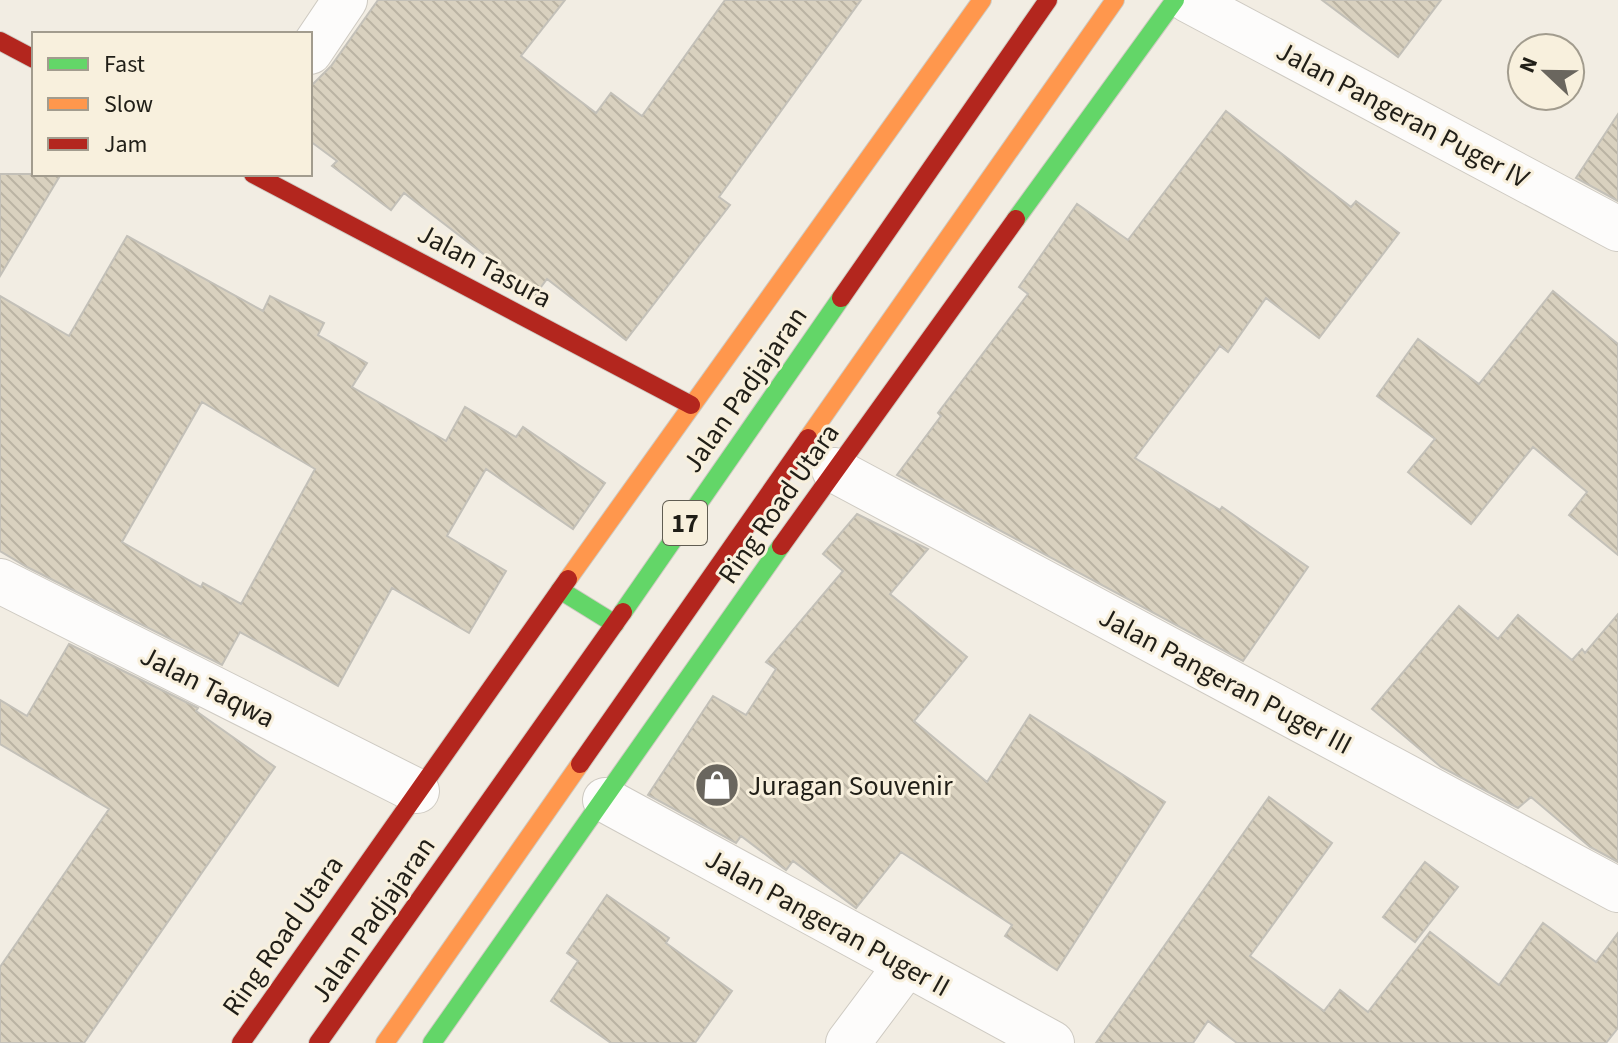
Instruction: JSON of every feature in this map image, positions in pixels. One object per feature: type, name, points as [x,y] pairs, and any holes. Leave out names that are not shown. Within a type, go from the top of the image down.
[{"type":"main road","name":"Ring Road Utara","points":[[241,1043],[691,405],[982,0]]},
{"type":"main road","name":"Jalan Padjajaran","points":[[318,1043],[615,624],[1048,0]]},
{"type":"main road","name":"17","points":[[385,1043],[1115,0]]},
{"type":"main road","name":"Ring Road Utara","points":[[432,1043],[834,470],[1175,0]]},
{"type":"main road","points":[[0,41],[32,58]]},
{"type":"main road","name":"Jalan Tasura","points":[[257,176],[691,405]]},
{"type":"main road","points":[[560,590],[615,624]]},
{"type":"street","points":[[312,49],[345,0]]},
{"type":"street","name":"Jalan Pangeran Puger IV","points":[[1188,0],[1618,229]]},
{"type":"street","name":"Jalan Pangeran Puger III","points":[[834,470],[1618,890]]},
{"type":"street","name":"Jalan Taqwa","points":[[0,581],[417,791]]},
{"type":"street","name":"Jalan Pangeran Puger II","points":[[605,800],[1052,1043]]},
{"type":"street","points":[[848,1043],[907,964]]},
{"type":"building","points":[[378,0],[565,0],[521,56],[596,113],[611,93],[642,116],[725,0],[861,0],[719,197],[730,205],[626,340],[547,279],[535,295],[517,285],[497,269],[499,266],[404,193],[391,210],[332,166],[337,161],[312,142],[312,85],[331,66]]},
{"type":"building","points":[[1322,0],[1441,0],[1398,57]]},
{"type":"building","points":[[1226,111],[1351,207],[1356,201],[1399,233],[1319,338],[1266,298],[1228,352],[1220,346],[1135,458],[1220,510],[1222,507],[1308,567],[1243,661],[897,475],[941,416],[938,413],[1028,294],[1019,287],[1077,204],[1128,240]]},
{"type":"building","points":[[1618,114],[1618,201],[1576,178]]},
{"type":"building","points":[[0,174],[60,176],[0,276]]},
{"type":"building","points":[[127,236],[263,311],[270,296],[324,323],[318,335],[367,363],[352,387],[446,441],[465,407],[516,437],[523,427],[605,483],[573,529],[486,469],[447,536],[506,571],[469,633],[392,588],[338,686],[240,632],[222,665],[0,551],[0,296],[69,336]],"holes":[[[202,402],[315,469],[241,604],[203,583],[201,587],[122,542]]]},
{"type":"building","points":[[1553,291],[1618,344],[1618,555],[1569,515],[1587,492],[1533,447],[1471,524],[1408,472],[1435,439],[1377,396],[1418,339],[1479,384]]},
{"type":"building","points":[[857,514],[928,549],[890,594],[967,657],[914,721],[987,782],[1030,715],[1165,802],[1057,970],[1005,936],[1012,925],[901,852],[856,908],[793,861],[786,870],[741,836],[736,843],[648,795],[713,696],[746,715],[776,669],[766,662],[843,571],[823,554]]},
{"type":"building","points":[[1459,606],[1498,639],[1518,615],[1572,660],[1582,649],[1585,653],[1618,614],[1618,862],[1590,847],[1531,797],[1518,808],[1441,767],[1372,709]]},
{"type":"building","points":[[69,644],[198,708],[196,711],[275,767],[84,1043],[0,1043],[0,967],[109,809],[0,744],[0,700],[27,716]]},
{"type":"building","points":[[1269,797],[1332,843],[1250,956],[1324,1011],[1340,990],[1368,1012],[1430,932],[1499,985],[1543,923],[1596,962],[1618,933],[1618,1028],[1606,1043],[1237,1043],[1208,1021],[1193,1043],[1096,1043]]},
{"type":"building","points":[[1425,862],[1458,887],[1415,942],[1383,917]]},
{"type":"building","points":[[607,895],[669,938],[666,943],[732,991],[695,1043],[611,1043],[551,1001],[578,961],[567,953]]},
{"type":"traffic: fast","points":[[1016,219],[1175,0]]},
{"type":"traffic: fast","points":[[623,612],[841,298]]},
{"type":"traffic: fast","points":[[432,1043],[781,546]]},
{"type":"traffic: fast","points":[[560,590],[615,624]]},
{"type":"traffic: slow","points":[[568,579],[982,0]]},
{"type":"traffic: slow","points":[[808,438],[1115,0]]},
{"type":"traffic: slow","points":[[385,1043],[580,764]]},
{"type":"traffic: jam","points":[[841,298],[1048,0]]},
{"type":"traffic: jam","points":[[0,41],[32,58]]},
{"type":"traffic: jam","points":[[257,176],[691,405]]},
{"type":"traffic: jam","points":[[781,546],[1016,219]]},
{"type":"traffic: jam","points":[[580,764],[808,438]]},
{"type":"traffic: jam","points":[[241,1043],[568,579]]},
{"type":"traffic: jam","points":[[318,1043],[623,612]]},
{"type":"place","name":"Juragan Souvenir","points":[[717,785]]}]
